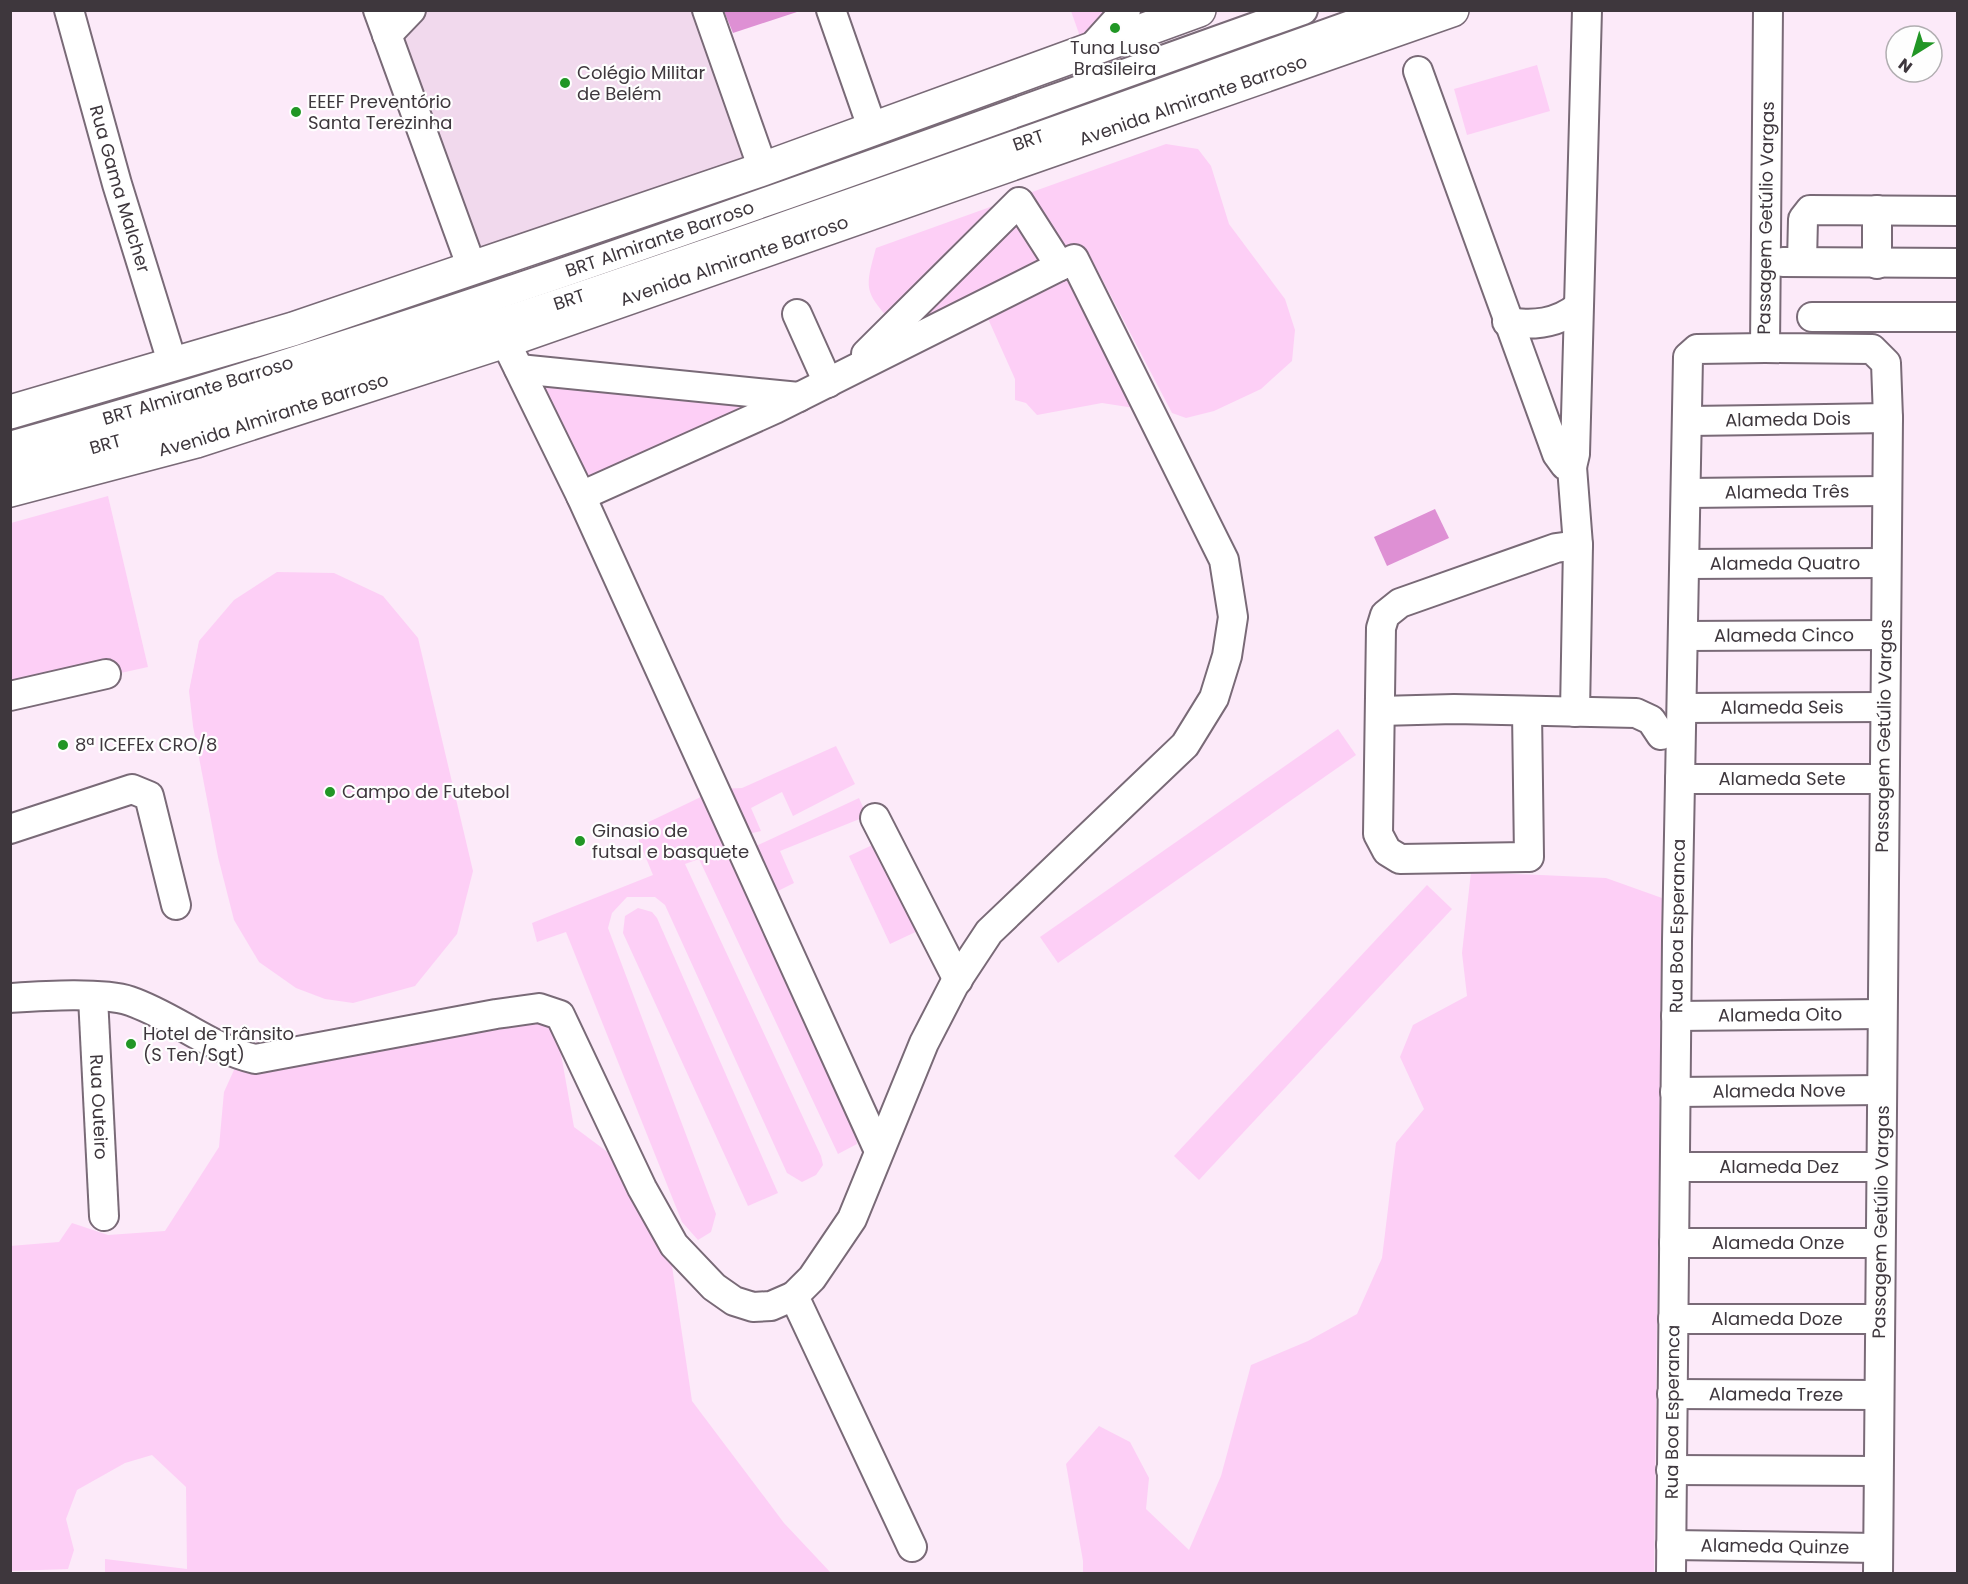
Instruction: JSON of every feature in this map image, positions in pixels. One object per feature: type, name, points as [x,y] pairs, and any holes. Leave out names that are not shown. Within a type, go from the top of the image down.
[{"type":"highway","points":[[10,412],[293,329],[763,169],[1199,10]]},
{"type":"highway","name":"Avenida Almirante Barroso","points":[[10,490],[512,355],[1452,10]]},
{"type":"street","name":"Rua Gama Malcher","points":[[69,10],[117,184],[173,365]]},
{"type":"street","points":[[411,10],[383,23],[472,268]]},
{"type":"street","points":[[707,10],[763,169]]},
{"type":"street","points":[[831,10],[873,130]]},
{"type":"street","points":[[1088,52],[1126,10]]},
{"type":"street","name":"BRT Almirante Barroso","points":[[10,446],[175,400],[495,297],[1303,10]]},
{"type":"street","name":"BRT","points":[[10,471],[182,424],[501,322],[883,191],[1392,10]]},
{"type":"street","points":[[1575,712],[1578,545],[1572,467],[1575,454],[1587,10]]},
{"type":"street","name":"Passagem Getúlio Vargas","points":[[1768,10],[1765,348],[1872,349],[1886,363],[1888,418],[1883,779],[1878,1561]]},
{"type":"street","points":[[1418,70],[1507,322],[1557,454],[1565,465],[1572,467]]},
{"type":"street","points":[[838,378],[1019,202],[1060,266]]},
{"type":"street","points":[[1802,262],[1803,219],[1810,210],[1958,211]]},
{"type":"street","points":[[1877,210],[1877,264]]},
{"type":"street","points":[[10,998],[93,997],[129,1001],[230,1053],[255,1059],[365,1036],[428,1029],[539,1008],[560,1015],[642,1188],[674,1245],[714,1287],[734,1301],[753,1307],[771,1306],[794,1296],[812,1278],[852,1220],[924,1043],[958,980],[989,932],[1185,746],[1214,698],[1227,656],[1233,617],[1224,560],[1074,259],[799,397],[581,496]]},
{"type":"street","points":[[1765,263],[1958,263]]},
{"type":"street","points":[[1507,322],[1542,323],[1563,318],[1578,307]]},
{"type":"street","points":[[796,314],[838,378]]},
{"type":"street","points":[[1812,317],[1958,317]]},
{"type":"street","name":"Rua Boa Esperanca","points":[[1671,1574],[1676,1016],[1689,421],[1688,357],[1698,349],[1765,348]]},
{"type":"street","points":[[512,355],[799,397]]},
{"type":"street","points":[[512,355],[581,496],[879,1151]]},
{"type":"street","name":"Alameda Dois","points":[[1689,421],[1888,418]]},
{"type":"street","name":"Alameda Três","points":[[1687,493],[1887,490]]},
{"type":"street","points":[[1527,711],[1529,858],[1393,856],[1383,846],[1378,834],[1381,628],[1389,610],[1400,603],[1556,548],[1578,545]]},
{"type":"street","name":"Alameda Quatro","points":[[1685,564],[1886,563]]},
{"type":"street","name":"Alameda Cinco","points":[[1684,636],[1885,635]]},
{"type":"street","points":[[10,696],[106,674]]},
{"type":"street","name":"Alameda Seis","points":[[1682,708],[1884,707]]},
{"type":"street","points":[[1380,711],[1636,713],[1651,720],[1661,735]]},
{"type":"street","name":"Alameda Sete","points":[[1680,779],[1883,779]]},
{"type":"street","points":[[10,829],[132,789],[149,796],[176,905]]},
{"type":"street","points":[[875,818],[958,980]]},
{"type":"street","name":"Rua Outeiro","points":[[93,997],[104,1216]]},
{"type":"street","name":"Alameda Oito","points":[[1676,1016],[1882,1014]]},
{"type":"street","name":"Alameda Nove","points":[[1675,1092],[1882,1090]]},
{"type":"street","name":"Alameda Dez","points":[[1674,1167],[1881,1167]]},
{"type":"street","name":"Alameda Onze","points":[[1674,1243],[1880,1243]]},
{"type":"street","points":[[794,1296],[912,1547]]},
{"type":"street","name":"Alameda Doze","points":[[1673,1318],[1880,1319]]},
{"type":"street","name":"Alameda Treze","points":[[1672,1394],[1879,1395]]},
{"type":"street","points":[[1671,1470],[1878,1472]]},
{"type":"street","name":"Alameda Quinze","points":[[1671,1545],[1878,1561]]},
{"type":"shaded area","name":"Colégio Militar de Belém","points":[[362,11],[714,11],[767,156],[459,263]]},
{"type":"shaded area","points":[[724,11],[800,11],[733,33]]},
{"type":"shaded area","name":"Tuna Luso Brasileira","points":[[1071,11],[1199,11],[1083,45]]},
{"type":"shaded area","points":[[1537,65],[1550,111],[1467,135],[1454,89]]},
{"type":"shaded area","points":[[1166,144],[1198,149],[1211,166],[1229,224],[1285,299],[1295,330],[1292,361],[1261,389],[1214,411],[1186,418],[1172,413],[1088,252],[1076,245],[924,324],[893,324],[872,297],[869,282],[876,248]]},
{"type":"shaded area","points":[[1075,277],[1141,409],[1102,403],[1037,415],[1026,403],[1015,400],[1015,379],[985,312]]},
{"type":"shaded area","points":[[531,378],[786,400],[583,488]]},
{"type":"shaded area","points":[[108,496],[148,667],[11,697],[11,523]]},
{"type":"shaded area","points":[[1435,509],[1449,538],[1387,566],[1374,537]]},
{"type":"shaded area","name":"Campo de Futebol","points":[[277,572],[334,573],[383,596],[418,638],[473,871],[457,934],[415,986],[353,1003],[325,999],[296,988],[259,962],[234,920],[218,857],[193,726],[189,691],[199,641],[234,600]]},
{"type":"shaded area","points":[[1338,729],[1356,755],[1058,963],[1040,937]]},
{"type":"shaded area","points":[[836,746],[855,784],[793,816],[782,792],[751,808],[761,831],[744,835],[720,789],[742,788]]},
{"type":"shaded area","points":[[705,795],[853,1117],[857,1144],[838,1154],[699,859],[685,864],[821,1156],[823,1165],[816,1175],[802,1182],[787,1173],[665,905],[655,897],[627,897],[612,913],[608,928],[716,1214],[711,1232],[698,1240],[682,1222],[566,932],[537,942],[532,923],[653,875],[634,829]]},
{"type":"shaded area","points":[[859,798],[867,816],[780,851],[794,883],[764,898],[739,854]]},
{"type":"shaded area","points":[[883,840],[924,928],[890,944],[849,856]]},
{"type":"shaded area","points":[[1471,872],[1606,878],[1662,898],[1654,1573],[1083,1573],[1083,1561],[1066,1464],[1099,1426],[1130,1442],[1149,1478],[1146,1509],[1189,1550],[1221,1476],[1251,1365],[1308,1341],[1357,1314],[1382,1258],[1396,1143],[1424,1109],[1400,1057],[1413,1025],[1467,996],[1462,953]]},
{"type":"shaded area","points":[[1427,885],[1452,909],[1199,1180],[1174,1156]]},
{"type":"shaded area","points":[[638,908],[652,912],[657,918],[778,1193],[748,1206],[623,933],[625,916]]},
{"type":"shaded area","points":[[551,998],[574,1127],[661,1192],[692,1401],[784,1523],[831,1573],[105,1573],[105,1559],[187,1569],[186,1487],[152,1455],[125,1463],[77,1490],[66,1519],[74,1550],[68,1569],[11,1571],[10,1246],[59,1242],[72,1223],[108,1235],[165,1231],[219,1147],[224,1092],[239,1059]]},
{"type":"place","name":"Tuna Luso Brasileira","points":[[1115,28]]},
{"type":"place","name":"Colégio Militar de Belém","points":[[565,83]]},
{"type":"place","name":"EEEF Preventório Santa Terezinha","points":[[296,112]]},
{"type":"place","name":"8ª ICEFEx CRO/8","points":[[63,745]]},
{"type":"place","name":"Campo de Futebol","points":[[330,792]]},
{"type":"place","name":"Ginasio de futsal e basquete","points":[[580,841]]},
{"type":"place","name":"Hotel de Trânsito (S Ten/Sgt)","points":[[131,1044]]}]
